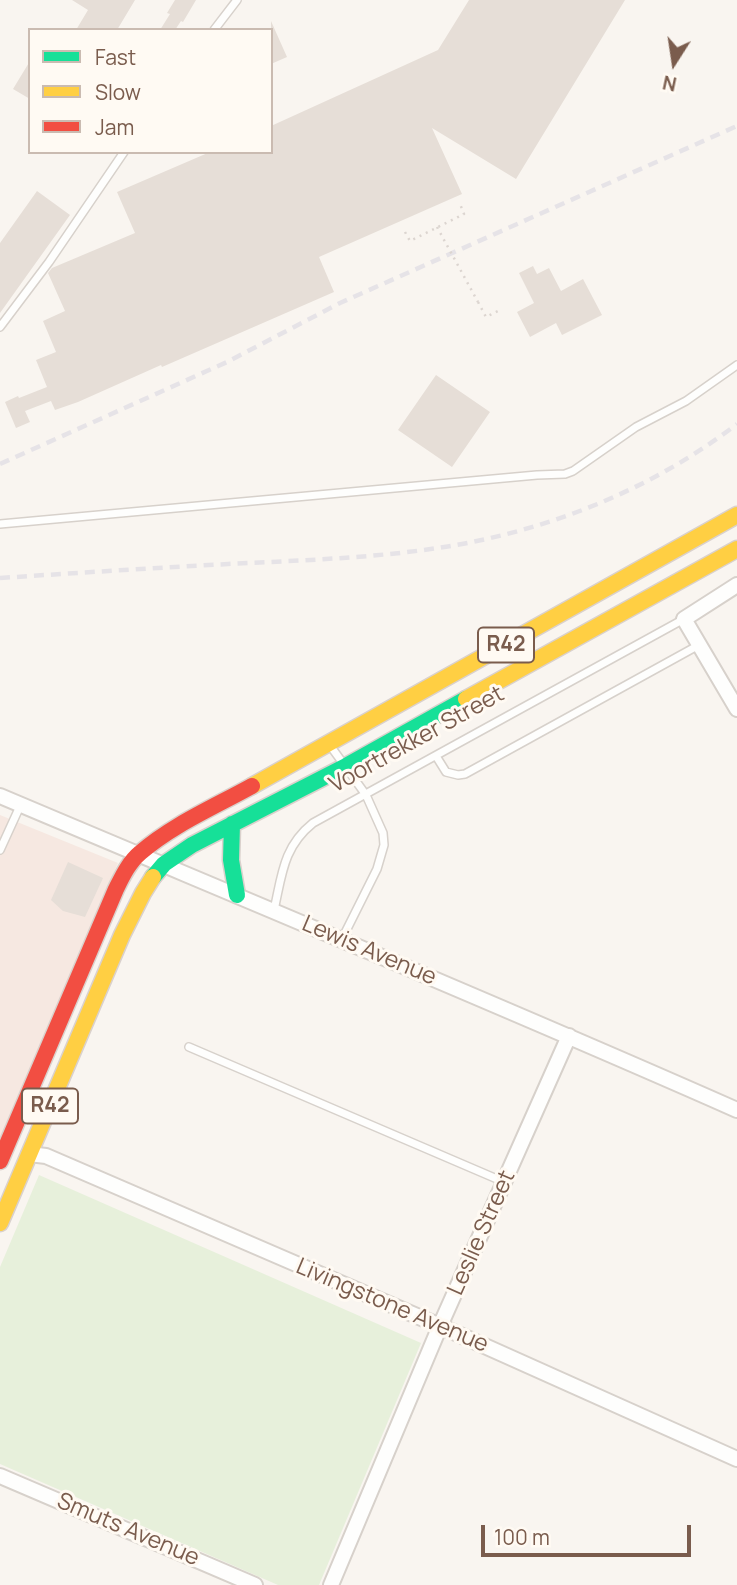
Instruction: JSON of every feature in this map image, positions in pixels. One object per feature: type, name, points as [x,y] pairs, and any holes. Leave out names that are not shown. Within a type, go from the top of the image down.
[{"type":"main road","name":"R42","points":[[3,1144],[116,888],[138,854],[180,825],[737,515]]},
{"type":"main road","name":"R42","points":[[0,1223],[36,1152],[122,935],[143,892],[164,864],[192,845],[346,766],[737,549]]},
{"type":"main road","points":[[618,582],[632,608]]},
{"type":"main road","points":[[232,824],[231,876],[237,895]]},
{"type":"street","name":"Voortrekker Street","points":[[684,619],[737,585]]},
{"type":"street","points":[[684,619],[737,709]]},
{"type":"street","name":"Lewis Avenue","points":[[0,796],[274,910],[737,1110]]},
{"type":"street","name":"Leslie Street","points":[[331,1585],[440,1326],[569,1036]]},
{"type":"street","name":"Livingstone Avenue","points":[[36,1152],[440,1326],[737,1459]]},
{"type":"street","name":"Smuts Avenue","points":[[0,1476],[255,1585]]},
{"type":"lane","points":[[216,28],[237,0]]},
{"type":"lane","points":[[0,327],[49,262],[123,154]]},
{"type":"lane","points":[[0,524],[565,474],[636,427],[686,401],[737,365]]},
{"type":"lane","name":"Voortrekker Street","points":[[274,910],[284,864],[295,840],[313,823],[684,619]]},
{"type":"lane","points":[[436,756],[446,772],[465,774],[699,645]]},
{"type":"lane","points":[[328,744],[366,795],[383,832],[384,845],[377,869],[342,939]]},
{"type":"lane","points":[[0,850],[21,804]]},
{"type":"lane","points":[[189,1047],[504,1182]]},
{"type":"lane","name":"Livingstone Avenue","points":[[3,1144],[36,1152]]},
{"type":"path","points":[[405,232],[410,241],[464,214],[460,204]]},
{"type":"path","points":[[436,227],[486,317],[498,311]]},
{"type":"shaded area","points":[[0,815],[118,863],[0,1138]]},
{"type":"green space","points":[[39,1175],[421,1343],[319,1585],[278,1585],[0,1464],[0,1267]]},
{"type":"building","points":[[72,0],[135,0],[118,28],[77,28],[88,10]]},
{"type":"building","points":[[175,0],[196,0],[176,28],[161,28],[170,14],[167,13]]},
{"type":"building","points":[[469,0],[625,0],[516,179],[432,128],[462,194],[319,257],[334,292],[78,402],[55,410],[51,401],[25,411],[30,422],[16,428],[5,402],[47,387],[36,360],[56,352],[43,321],[65,311],[48,273],[52,268],[135,233],[117,192],[205,154],[273,154],[273,125],[438,50]]},
{"type":"building","points":[[271,21],[287,57],[273,63],[273,28]]},
{"type":"building","points":[[28,64],[28,98],[13,89]]},
{"type":"building","points":[[37,191],[70,215],[0,313],[0,243]]},
{"type":"building","points":[[533,266],[537,274],[549,268],[561,291],[583,279],[602,315],[562,335],[556,323],[530,337],[517,312],[534,303],[519,273]]},
{"type":"building","points":[[436,375],[490,412],[452,467],[398,430]]},
{"type":"building","points":[[68,862],[103,878],[85,917],[63,911],[51,900]]},
{"type":"railway","points":[[0,464],[227,362],[340,303],[737,126]]},
{"type":"railway","points":[[0,578],[345,558],[462,544],[536,526],[607,500],[674,466],[737,424]]},
{"type":"traffic: fast","points":[[153,877],[164,864],[192,845],[346,766],[466,699]]},
{"type":"traffic: fast","points":[[232,824],[231,860],[237,895]]},
{"type":"traffic: slow","points":[[252,786],[737,515]]},
{"type":"traffic: slow","points":[[466,699],[737,549]]},
{"type":"traffic: slow","points":[[0,1223],[122,935],[153,877]]},
{"type":"traffic: jam","points":[[0,1161],[116,889],[129,865],[140,853],[166,834],[252,786]]}]
